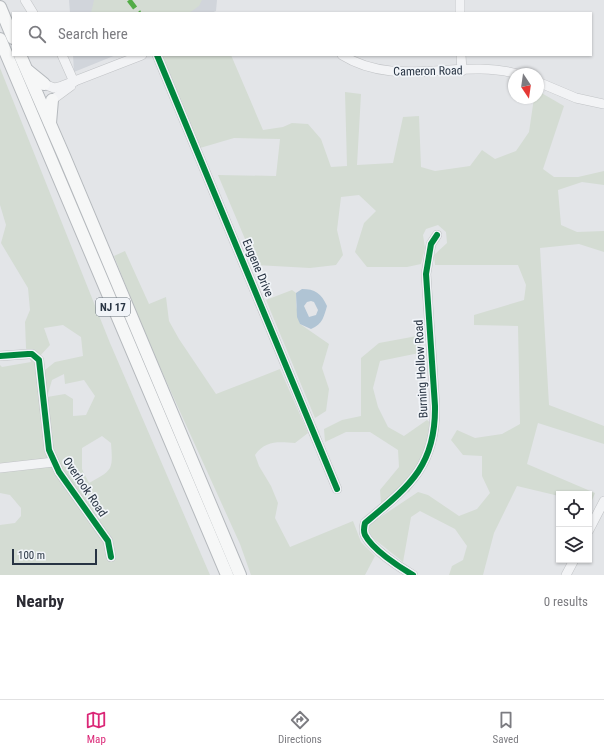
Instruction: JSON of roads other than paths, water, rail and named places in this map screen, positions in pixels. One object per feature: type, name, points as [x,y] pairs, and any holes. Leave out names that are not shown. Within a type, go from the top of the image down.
[{"type":"highway","points":[[0,7],[12,36]]},
{"type":"highway","name":"NJ 17","points":[[0,39],[227,575]]},
{"type":"highway","name":"NJ 17","points":[[20,56],[240,575]]},
{"type":"highway","points":[[26,69],[44,84]]},
{"type":"highway","points":[[50,124],[52,100]]},
{"type":"street","points":[[25,0],[32,12]]},
{"type":"street","points":[[460,0],[460,12]]},
{"type":"street","points":[[62,56],[74,82]]},
{"type":"street","points":[[44,84],[54,88],[74,82],[139,56]]},
{"type":"street","name":"Eugene Drive","points":[[157,56],[338,489]]},
{"type":"street","name":"Cameron Road","points":[[344,56],[366,67],[389,72],[498,70],[508,72]]},
{"type":"street","points":[[461,56],[462,71]]},
{"type":"street","points":[[52,100],[74,82]]},
{"type":"street","points":[[544,85],[576,98],[604,104]]},
{"type":"street","name":"Burning Hollow Road","points":[[413,575],[377,548],[366,536],[363,529],[365,523],[398,496],[415,478],[428,454],[432,439],[435,406],[426,274],[431,244],[436,235]]},
{"type":"street","name":"Overlook Road","points":[[0,356],[28,354],[36,357],[40,364],[47,440],[54,462],[108,541],[111,550],[111,557]]},
{"type":"street","points":[[0,468],[54,462]]},
{"type":"street","points":[[591,527],[604,501]]},
{"type":"street","points":[[566,575],[572,563]]},
{"type":"water","points":[[302,289],[314,291],[320,295],[327,306],[321,322],[311,329],[300,324],[297,317],[296,293]],"holes":[[[307,302],[314,302],[318,310],[316,315],[309,317],[304,306]]]}]
